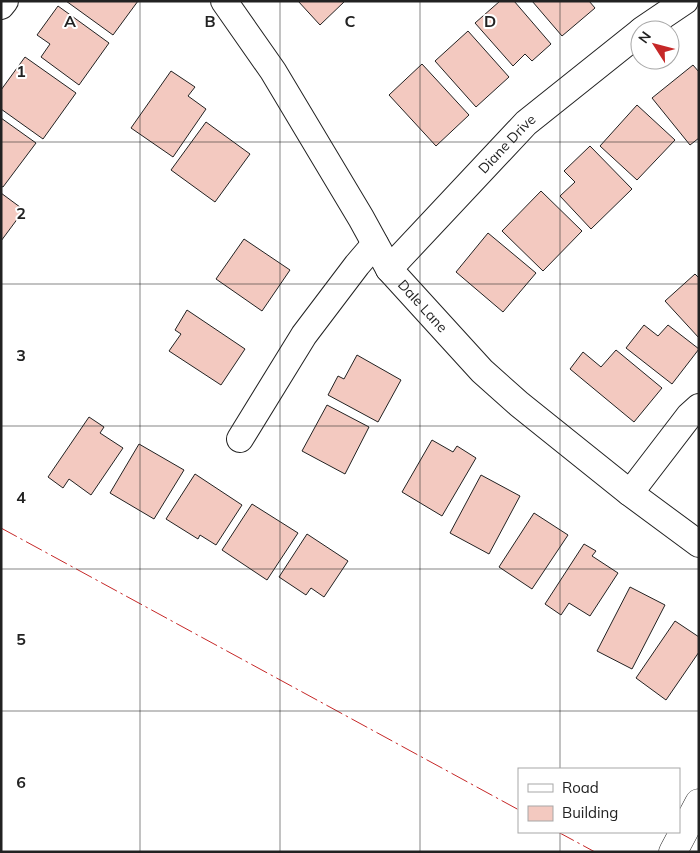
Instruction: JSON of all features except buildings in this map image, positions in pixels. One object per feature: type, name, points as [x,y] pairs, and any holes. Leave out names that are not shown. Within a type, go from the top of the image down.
[{"type":"main road","points":[[673,852],[699,803]]},
{"type":"street","points":[[1,6],[5,1]]},
{"type":"street","name":"Dale Lane","points":[[224,1],[273,71],[389,269],[482,371],[519,404],[630,494],[699,544]]},
{"type":"street","name":"Diane Drive","points":[[657,20],[685,1]]},
{"type":"street","name":"Diane Drive","points":[[389,269],[526,123],[630,40]]},
{"type":"street","points":[[240,439],[304,334],[357,264],[375,244]]},
{"type":"street","points":[[630,494],[689,416],[699,407]]},
{"type":"power","points":[[1,528],[518,809]]},
{"type":"power","points":[[560,833],[595,852]]}]
